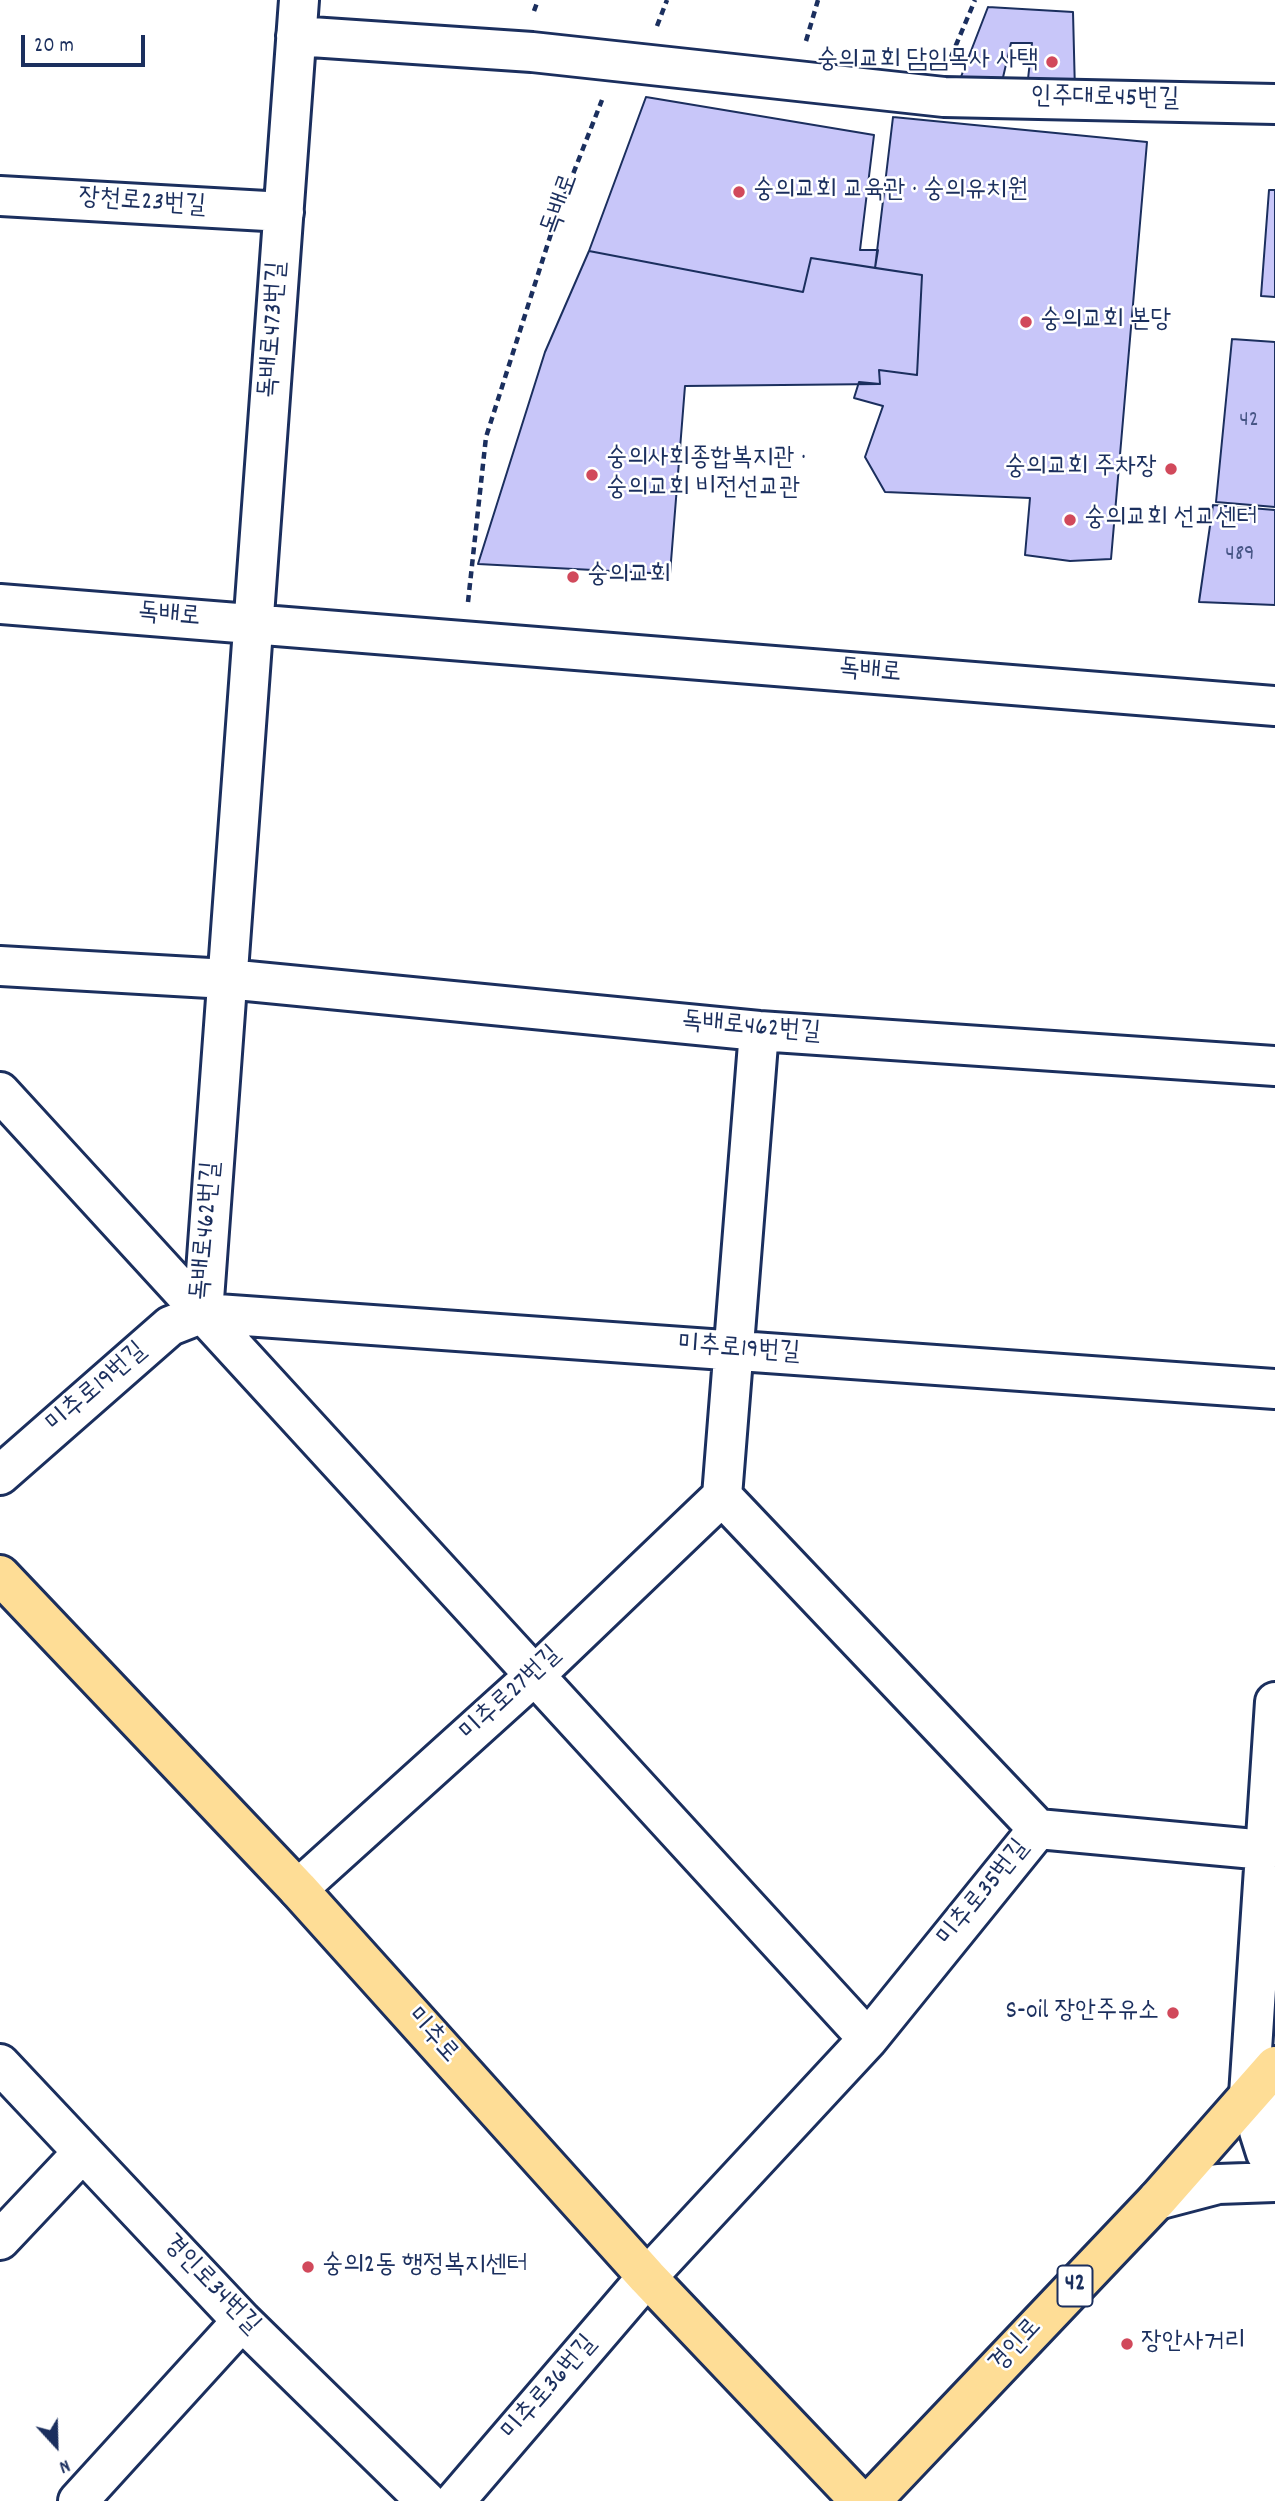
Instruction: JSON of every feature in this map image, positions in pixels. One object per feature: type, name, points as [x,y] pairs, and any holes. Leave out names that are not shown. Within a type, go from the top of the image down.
[{"type":"main road","name":"미추로","points":[[0,1575],[298,1889],[648,2277],[860,2501]]},
{"type":"main road","name":"경인로","points":[[871,2501],[1157,2200],[1263,2079]]},
{"type":"street","name":"독배로473번길","points":[[227,979],[298,18],[794,82]]},
{"type":"street","name":"인주대로45번길","points":[[794,82],[934,96],[1275,104]]},
{"type":"street","name":"장천로23번길","points":[[0,196],[284,212]]},
{"type":"street","name":"독배로","points":[[0,604],[1275,706]]},
{"type":"street","name":"독배로462번길","points":[[0,966],[227,979],[759,1031],[1275,1066]]},
{"type":"street","name":"독배로462번길","points":[[203,1313],[227,979]]},
{"type":"street","points":[[759,1031],[722,1496],[1038,1829]]},
{"type":"street","name":"독배로462번길","points":[[0,1092],[203,1313]]},
{"type":"street","points":[[203,1313],[868,2039]]},
{"type":"street","name":"미추로19번길","points":[[0,1475],[170,1326],[203,1313],[1275,1388]]},
{"type":"street","name":"미추로27번길","points":[[298,1889],[535,1675],[722,1496]]},
{"type":"street","points":[[1275,1702],[1265,1850],[1263,2079],[1259,2132],[1275,2167]]},
{"type":"street","name":"미추로35번길","points":[[648,2277],[868,2039],[1038,1829],[1265,1850]]},
{"type":"street","name":"경인로34번길","points":[[0,2064],[242,2321],[426,2501]]},
{"type":"street","points":[[0,2241],[83,2152]]},
{"type":"street","points":[[1157,2200],[1218,2184],[1275,2182]]},
{"type":"street","name":"미추로36번길","points":[[455,2501],[648,2277]]},
{"type":"street","points":[[78,2501],[242,2321]]},
{"type":"path","points":[[934,96],[975,0]]},
{"type":"path","name":"독배로","points":[[464,641],[486,437],[557,215],[617,60]]},
{"type":"building","name":"숭의교회 담임목사 사택","points":[[988,7],[1073,12],[1075,92],[1027,88],[1032,43],[1011,43],[1001,86],[959,82]]},
{"type":"building","name":"숭의교회 교육관 · 숭의유치원","points":[[646,97],[874,135],[860,250],[878,250],[875,268],[811,258],[803,292],[589,251]]},
{"type":"building","name":"숭의교회 본당","points":[[893,117],[1147,142],[1111,559],[1070,561],[1025,555],[1030,498],[885,492],[865,457],[883,406],[854,398],[859,382],[880,384],[879,370],[917,375],[922,275],[875,268]]},
{"type":"building","points":[[1269,190],[1275,190],[1275,297],[1261,296]]},
{"type":"building","name":"숭의사회종합복지관 · 숭의교회 비전선교관","points":[[589,251],[803,292],[811,258],[922,275],[917,375],[879,370],[880,384],[685,386],[670,574],[478,564],[545,352]]},
{"type":"building","points":[[1232,339],[1275,342],[1275,507],[1216,502]]},
{"type":"building","points":[[1213,505],[1275,510],[1275,605],[1199,602]]},
{"type":"place","name":"숭의교회 담임목사 사택","points":[[1052,62]]},
{"type":"place","name":"숭의교회 교육관 · 숭의유치원","points":[[739,192]]},
{"type":"place","name":"숭의교회 본당","points":[[1026,322]]},
{"type":"place","name":"숭의교회 주차장","points":[[1171,469]]},
{"type":"place","name":"숭의사회종합복지관 · 숭의교회 비전선교관","points":[[592,475]]},
{"type":"place","name":"숭의교회 선교센터","points":[[1070,520]]},
{"type":"place","name":"숭의교회","points":[[573,577]]},
{"type":"place","name":"S-oil 장안주유소","points":[[1173,2013]]},
{"type":"place","name":"숭의2동 행정복지센터","points":[[308,2267]]},
{"type":"place","name":"장안사거리","points":[[1127,2344]]}]
